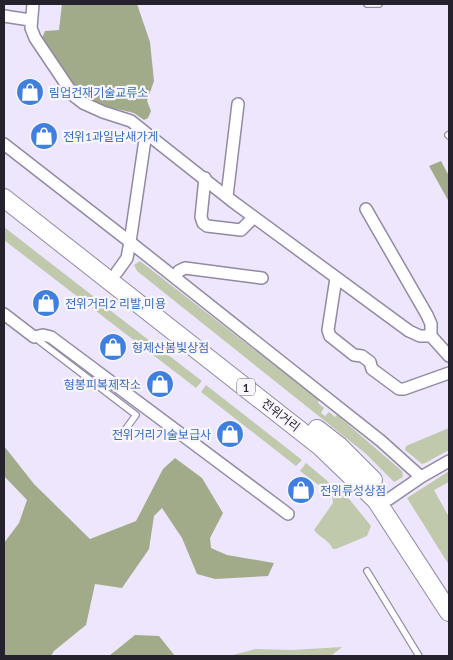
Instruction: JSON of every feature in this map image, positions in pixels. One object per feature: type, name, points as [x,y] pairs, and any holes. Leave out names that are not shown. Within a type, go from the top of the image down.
[{"type":"main road","name":"전위거리","points":[[4,184],[338,446],[389,499],[449,595]]},
{"type":"main road","name":"전위거리","points":[[4,198],[321,446],[376,500],[449,612]]},
{"type":"street","points":[[33,4],[30,20],[35,38],[74,96],[103,112],[131,121],[254,217],[409,331],[420,336],[431,336]]},
{"type":"street","points":[[4,16],[30,20]]},
{"type":"street","points":[[227,196],[238,104]]},
{"type":"street","points":[[117,272],[128,258],[146,133]]},
{"type":"street","points":[[4,144],[381,441],[420,477]]},
{"type":"street","points":[[205,178],[201,217],[207,226],[241,230],[254,217]]},
{"type":"street","points":[[366,210],[427,315],[431,324],[431,336],[449,356]]},
{"type":"street","points":[[175,277],[178,271],[185,268],[262,278]]},
{"type":"street","points":[[336,278],[328,330],[330,336],[354,355],[362,356],[370,362],[372,369],[399,389],[404,389],[449,373]]},
{"type":"street","points":[[4,314],[34,337],[43,335],[51,337],[288,514]]},
{"type":"street","points":[[389,499],[420,477],[449,461]]},
{"type":"lane","points":[[367,4],[379,4]]},
{"type":"lane","points":[[34,337],[136,415],[122,434]]},
{"type":"lane","points":[[367,571],[419,656]]},
{"type":"green space","points":[[62,4],[137,4],[150,42],[154,81],[147,101],[151,111],[148,118],[144,120],[134,113],[104,106],[80,94],[67,81],[42,38],[45,31],[59,30]]},
{"type":"green space","points":[[441,161],[449,176],[449,202],[429,166]]},
{"type":"green space","points":[[4,227],[93,296],[87,304],[4,240]]},
{"type":"green space","points":[[140,261],[319,400],[318,403],[324,408],[321,413],[325,416],[329,412],[335,417],[337,415],[402,471],[403,477],[394,482],[365,453],[137,271],[134,265]]},
{"type":"green space","points":[[98,301],[202,381],[196,388],[92,308]]},
{"type":"green space","points":[[206,385],[302,460],[296,466],[201,392]]},
{"type":"green space","points":[[449,428],[449,450],[425,463],[422,464],[405,450],[406,446]]},
{"type":"green space","points":[[4,446],[34,484],[90,539],[136,521],[163,469],[175,458],[202,478],[223,513],[210,538],[211,548],[227,555],[274,563],[268,576],[215,579],[197,574],[182,538],[162,508],[154,516],[149,549],[122,588],[95,584],[86,625],[54,651],[51,656],[4,656],[4,543],[19,523],[27,500],[4,476]]},
{"type":"green space","points":[[306,463],[350,500],[371,526],[367,536],[333,549],[314,530],[333,503],[332,495],[300,471]]},
{"type":"green space","points":[[449,471],[449,482],[434,490],[449,517],[449,565],[407,498]]},
{"type":"green space","points":[[135,635],[159,636],[175,656],[109,656]]},
{"type":"green space","points":[[342,647],[331,656],[229,656],[256,649],[292,650]]},
{"type":"place","name":"림업건재기술교류소","points":[[30,92]]},
{"type":"place","name":"전위1과일남새가게","points":[[44,136]]},
{"type":"place","name":"전위거리2 리발,미용","points":[[46,303]]},
{"type":"place","name":"형제산봄빛상점","points":[[113,347]]},
{"type":"place","name":"형봉피복제작소","points":[[160,384]]},
{"type":"place","name":"전위거리기술보급사","points":[[230,434]]},
{"type":"place","name":"전위류성상점","points":[[301,490]]}]
